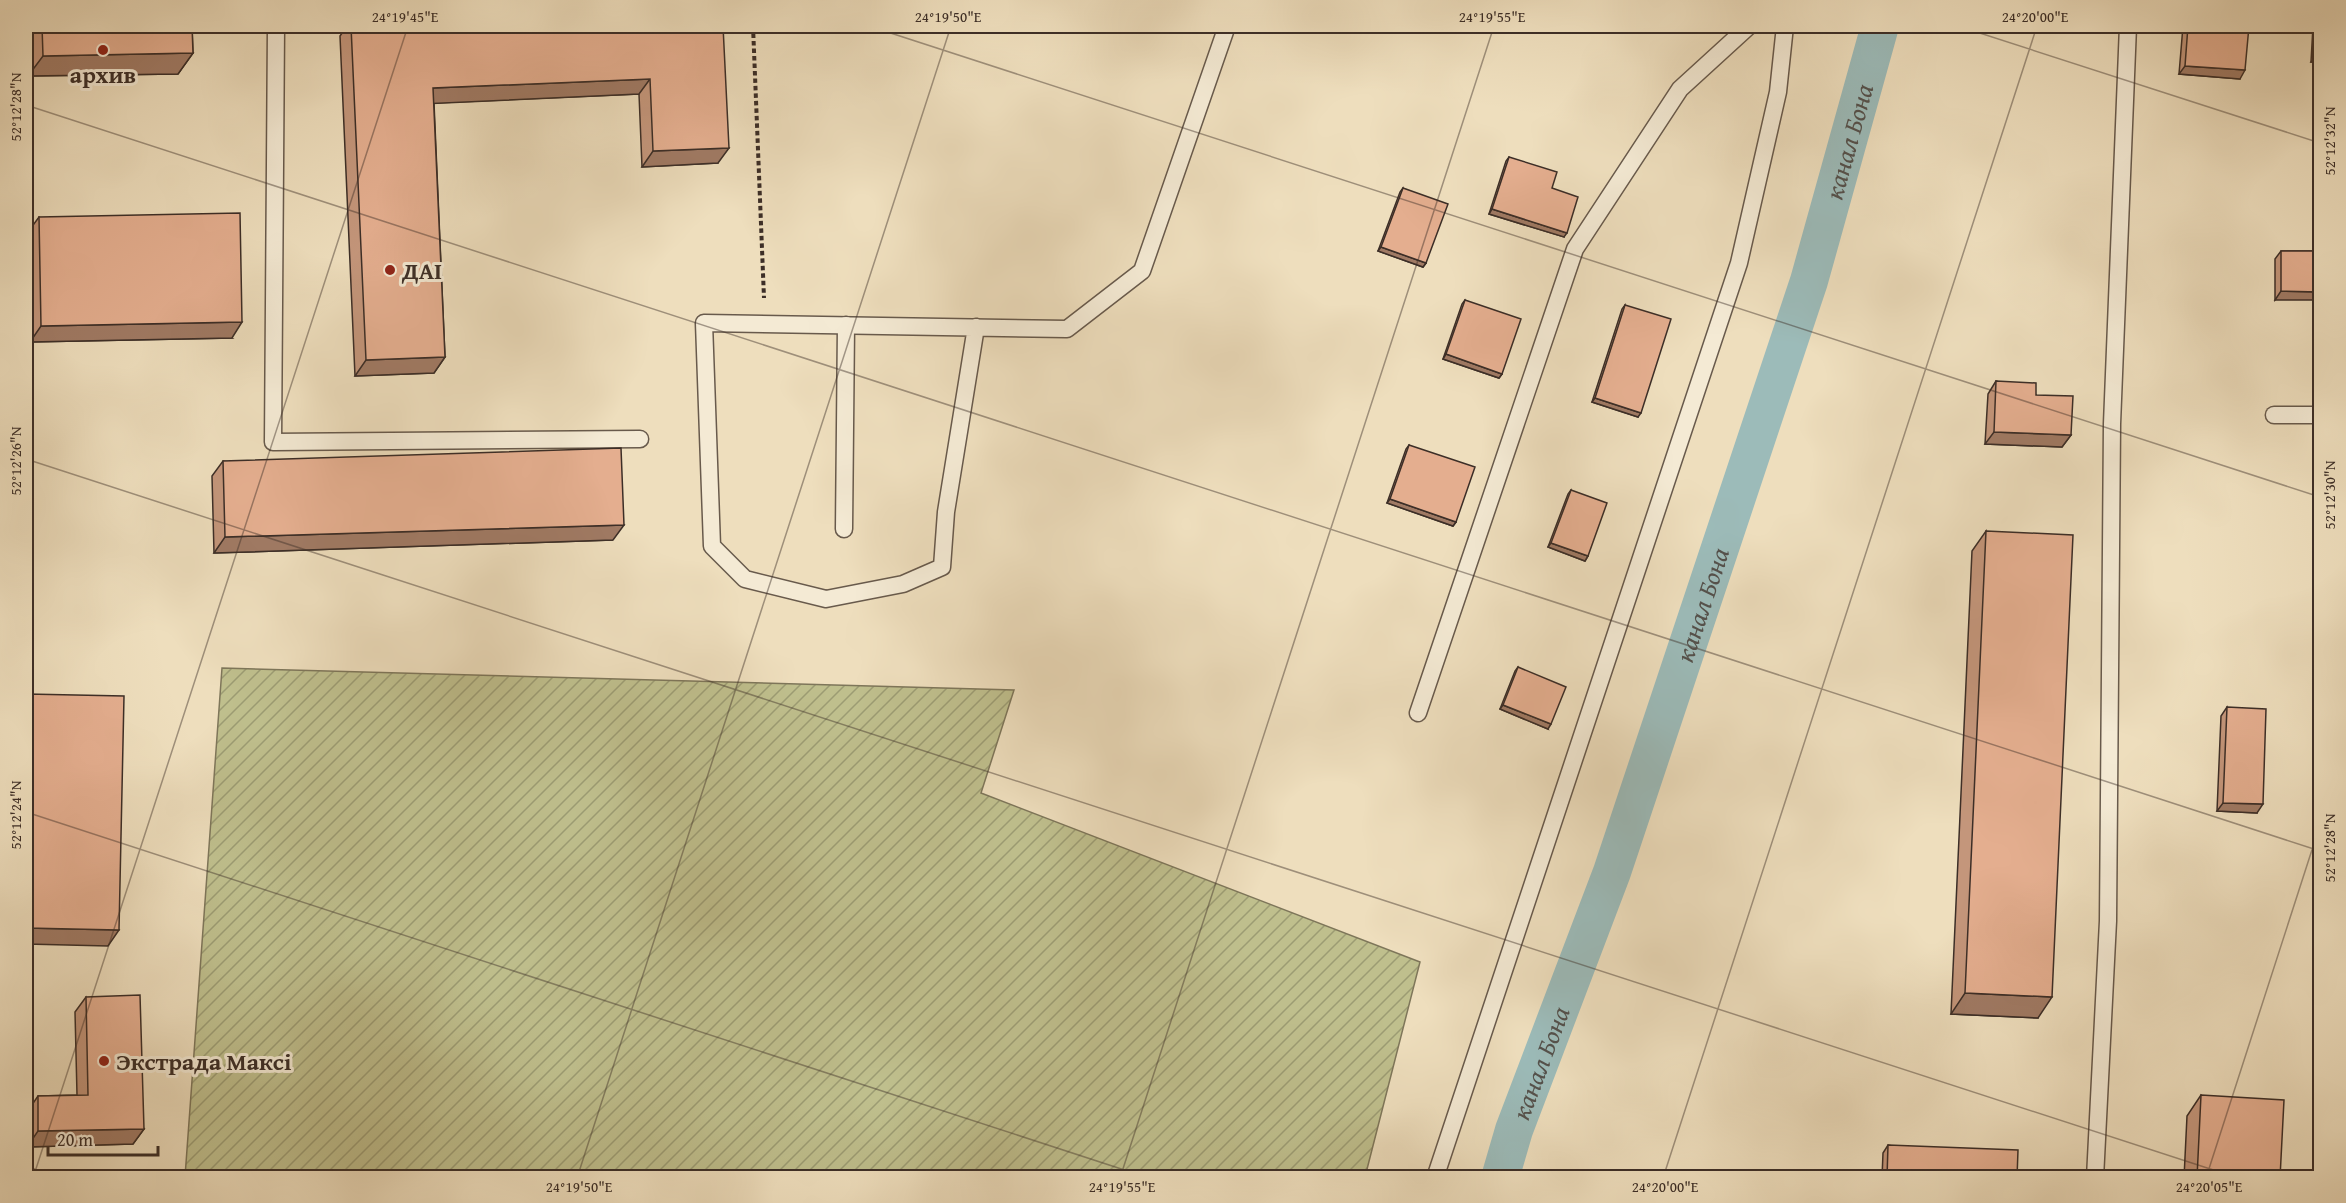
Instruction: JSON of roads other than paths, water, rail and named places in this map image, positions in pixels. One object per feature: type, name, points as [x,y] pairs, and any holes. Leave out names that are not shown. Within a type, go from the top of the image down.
[{"type":"lane","points":[[276,26],[273,442],[640,439]]},
{"type":"lane","points":[[976,327],[946,512],[942,567],[903,584],[826,599],[745,579],[711,546],[704,323],[976,327],[1067,329],[1142,272],[1227,26]]},
{"type":"lane","points":[[1418,713],[1575,249],[1680,89],[1749,26]]},
{"type":"lane","points":[[1435,1178],[1739,263],[1778,92],[1785,26]]},
{"type":"lane","points":[[2095,1178],[2108,921],[2112,424],[2128,26]]},
{"type":"lane","points":[[844,529],[846,325]]},
{"type":"lane","points":[[2274,415],[2320,415]]},
{"type":"waterway","name":"канал Бона","points":[[1500,1178],[1514,1130],[1612,872],[1809,281],[1880,26]]},
{"type":"place","name":"архив","points":[[103,50]]},
{"type":"place","name":"ДАІ","points":[[390,270]]},
{"type":"place","name":"Экстрада Максі","points":[[104,1061]]}]
